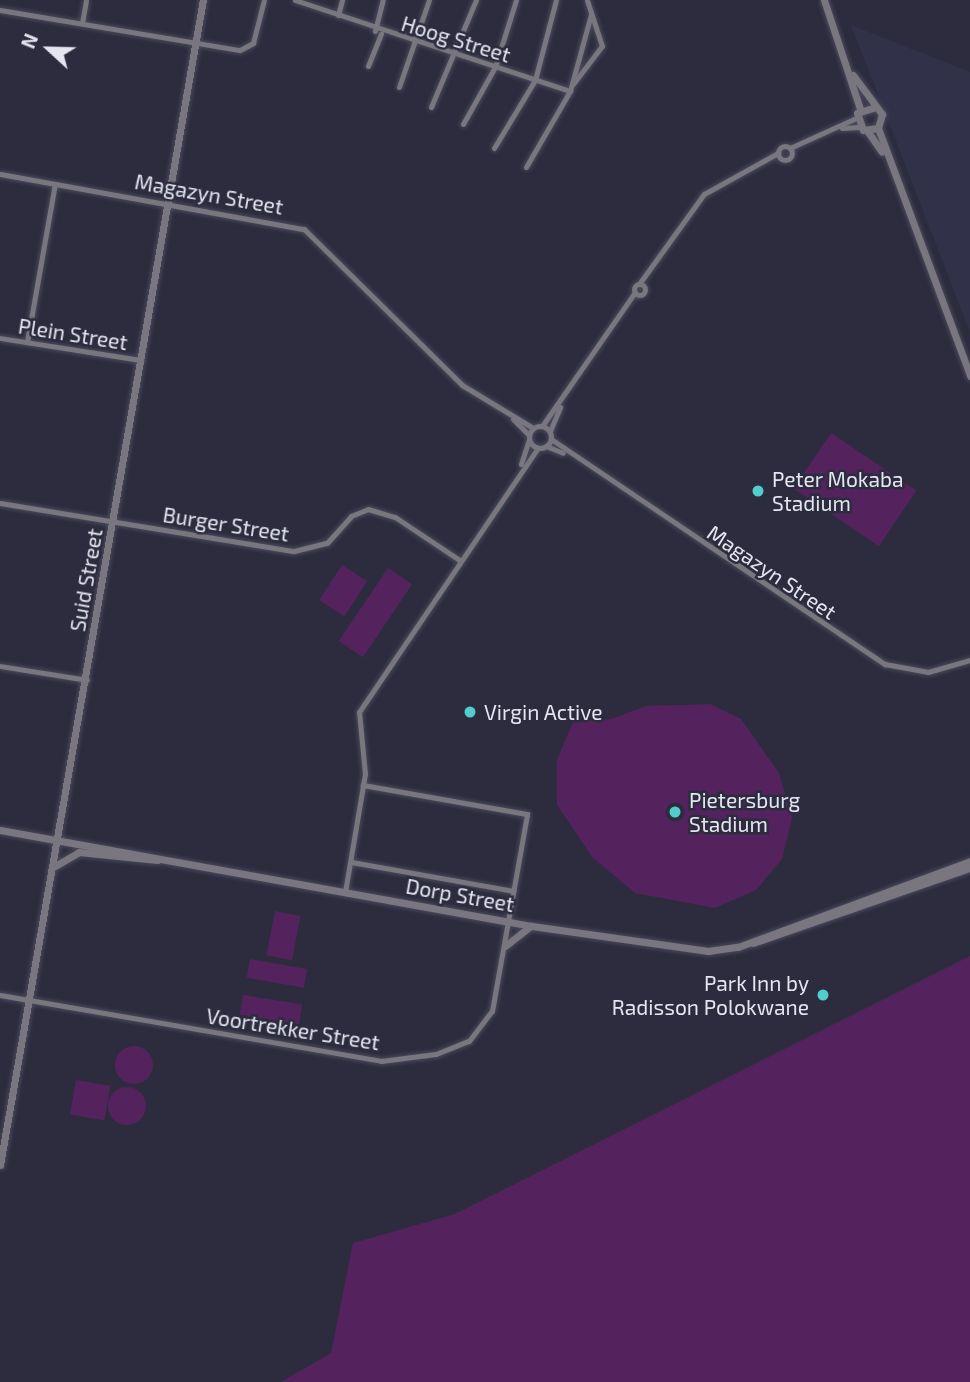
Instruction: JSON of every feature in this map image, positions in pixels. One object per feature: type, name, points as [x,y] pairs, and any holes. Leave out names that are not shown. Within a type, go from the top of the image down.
[{"type":"street","points":[[82,23],[86,0]]},
{"type":"street","name":"Suid Street","points":[[0,1161],[55,866],[203,0]]},
{"type":"street","points":[[0,10],[196,43],[249,48],[264,0]]},
{"type":"street","name":"Hoog Street","points":[[295,0],[378,32],[535,80],[571,88]]},
{"type":"street","points":[[338,15],[342,0]]},
{"type":"street","points":[[369,65],[383,0]]},
{"type":"street","points":[[399,87],[418,43],[429,0]]},
{"type":"street","points":[[431,107],[457,57],[476,0]]},
{"type":"street","points":[[463,124],[495,67],[516,0]]},
{"type":"street","points":[[494,148],[535,80],[556,0]]},
{"type":"street","points":[[526,167],[571,88],[601,50],[587,0]]},
{"type":"street","points":[[518,470],[533,428],[542,426],[563,401],[704,194],[760,161],[791,151],[842,128],[856,118],[860,108],[853,75],[824,0]]},
{"type":"street","points":[[571,88],[591,14]]},
{"type":"street","points":[[853,75],[882,114],[878,128],[887,159],[970,376]]},
{"type":"street","points":[[860,108],[876,107]]},
{"type":"street","points":[[856,118],[859,127]]},
{"type":"street","points":[[842,128],[859,127],[868,132],[887,159]]},
{"type":"street","points":[[868,132],[878,128]]},
{"type":"street","points":[[779,156],[791,151]]},
{"type":"street","name":"Magazyn Street","points":[[0,174],[281,221],[309,232],[448,373],[533,428]]},
{"type":"street","points":[[27,342],[55,184]]},
{"type":"street","name":"Plein Street","points":[[0,338],[142,360]]},
{"type":"street","points":[[345,892],[363,785],[359,712],[461,561],[518,470],[538,447],[546,446],[551,439],[550,430],[563,401]]},
{"type":"street","name":"Magazyn Street","points":[[508,414],[529,437]]},
{"type":"street","points":[[542,426],[550,430]]},
{"type":"street","points":[[529,437],[538,447]]},
{"type":"street","name":"Magazyn Street","points":[[551,439],[569,456]]},
{"type":"street","name":"Magazyn Street","points":[[546,446],[569,456],[885,664],[928,672],[970,660]]},
{"type":"street","name":"Burger Street","points":[[0,503],[294,551],[327,543],[351,516],[368,509],[395,517],[461,561]]},
{"type":"street","points":[[0,666],[87,680]]},
{"type":"street","name":"Voortrekker Street","points":[[0,995],[361,1058],[416,1058],[458,1046],[486,1026],[510,922],[527,814],[363,785]]},
{"type":"street","name":"Dorp Street","points":[[0,830],[532,926],[687,950],[748,943],[970,868]]},
{"type":"street","name":"Dorp Street","points":[[55,866],[79,852],[165,859]]},
{"type":"street","name":"Dorp Street","points":[[748,943],[970,861]]},
{"type":"street","points":[[351,862],[513,891]]},
{"type":"street","points":[[505,946],[532,926]]},
{"type":"shaded area","points":[[851,25],[970,72],[970,332]]},
{"type":"shaded area","name":"Peter Mokaba Stadium","points":[[831,433],[916,491],[879,546],[794,489]]},
{"type":"shaded area","points":[[342,565],[367,581],[344,617],[319,600]]},
{"type":"shaded area","points":[[388,568],[412,584],[363,657],[339,641]]},
{"type":"shaded area","name":"Pietersburg Stadium","points":[[710,704],[741,719],[779,773],[792,818],[782,859],[756,890],[715,908],[635,893],[593,858],[557,805],[557,760],[573,722],[611,719],[646,706]]},
{"type":"shaded area","points":[[275,911],[301,916],[292,960],[266,955]]},
{"type":"shaded area","points":[[970,956],[970,1382],[281,1382],[331,1353],[353,1243],[455,1214]]},
{"type":"shaded area","points":[[250,959],[307,969],[304,988],[247,978]]},
{"type":"shaded area","points":[[243,995],[302,1004],[299,1024],[240,1015]]},
{"type":"shaded area","points":[[134,1046],[147,1052],[153,1065],[147,1078],[134,1084],[121,1078],[115,1065],[121,1052]]},
{"type":"shaded area","points":[[76,1080],[110,1086],[104,1121],[70,1114]]},
{"type":"shaded area","points":[[127,1087],[140,1093],[146,1106],[140,1119],[127,1125],[114,1119],[108,1106],[114,1093]]},
{"type":"place","name":"Peter Mokaba Stadium","points":[[758,491]]},
{"type":"place","name":"Virgin Active","points":[[470,712]]},
{"type":"place","name":"Pietersburg Stadium","points":[[675,812]]},
{"type":"place","name":"Park Inn by Radisson Polokwane","points":[[823,995]]}]
